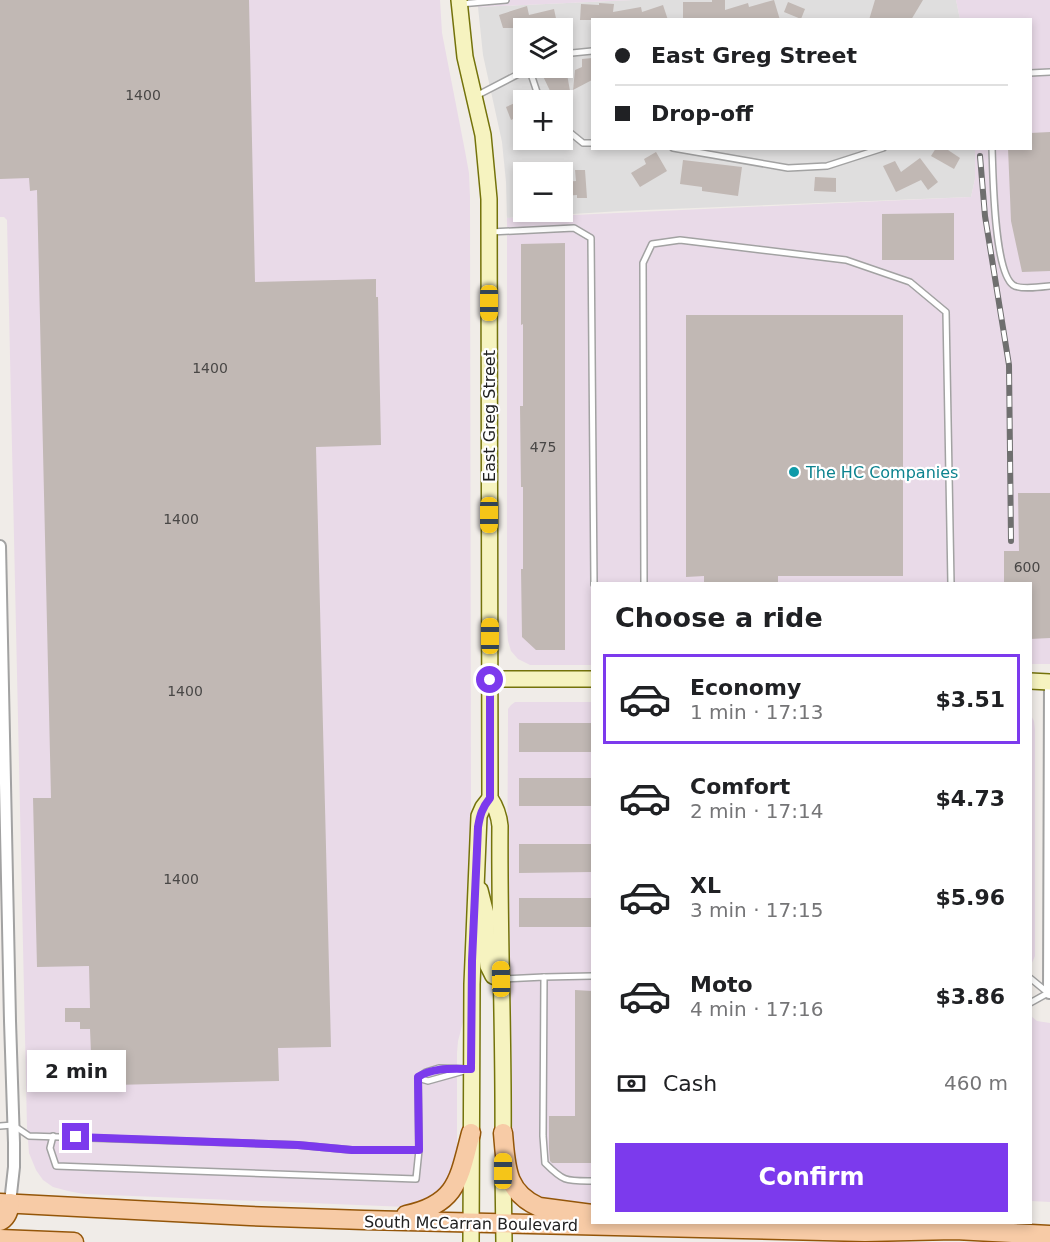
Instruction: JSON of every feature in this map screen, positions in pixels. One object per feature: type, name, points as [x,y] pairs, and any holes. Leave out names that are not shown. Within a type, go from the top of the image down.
[{"type":"main road","name":"East Greg Street","points":[[459,2],[463,44],[486,157],[489,199],[490,798],[499,815],[500,826],[501,979],[504,1044],[504,1242]]},
{"type":"main road","points":[[490,680],[591,679]]},
{"type":"main road","points":[[1032,681],[1050,682]]},
{"type":"main road","name":"East Greg Street","points":[[471,1242],[472,961],[480,816],[490,798]]},
{"type":"main road","points":[[476,875],[486,914],[488,966],[493,976],[501,979]]},
{"type":"main road","points":[[383,1220],[420,1212],[441,1202],[449,1194],[461,1171],[471,1132]]},
{"type":"main road","points":[[503,1133],[509,1177],[519,1195],[539,1207],[591,1214]]},
{"type":"main road","points":[[0,1221],[8,1214],[5,1203]]},
{"type":"main road","name":"South McCarran Boulevard","points":[[5,1203],[250,1216],[709,1229],[739,1226],[865,1232],[955,1230],[1050,1235]]},
{"type":"main road","points":[[674,1224],[709,1229]]},
{"type":"main road","points":[[0,1239],[74,1242]]},
{"type":"street","points":[[0,546],[5,1022],[14,1167],[5,1203]]},
{"type":"street","points":[[1050,682],[1050,994]]},
{"type":"lane","points":[[459,2],[506,0]]},
{"type":"lane","points":[[573,53],[591,51]]},
{"type":"lane","points":[[1032,73],[1050,72]]},
{"type":"lane","points":[[475,97],[513,77]]},
{"type":"lane","points":[[573,135],[583,143],[591,143]]},
{"type":"lane","points":[[684,150],[788,168],[826,166],[877,150]]},
{"type":"lane","points":[[992,150],[995,225],[1006,276],[1013,285],[1019,288],[1050,286]]},
{"type":"lane","points":[[489,232],[574,228],[591,238],[594,582]]},
{"type":"lane","points":[[644,582],[643,263],[652,244],[680,240],[846,260],[910,282],[946,312],[951,582]]},
{"type":"lane","points":[[501,979],[591,975]]},
{"type":"lane","points":[[544,977],[544,1162],[556,1174],[568,1181],[591,1181]]},
{"type":"lane","points":[[1032,980],[1050,994],[1032,1002]]},
{"type":"lane","points":[[418,1077],[440,1068],[471,1069]]},
{"type":"lane","points":[[418,1077],[428,1081],[471,1069]]},
{"type":"lane","points":[[53,1136],[51,1148],[56,1166],[416,1179],[419,1150],[418,1077]]},
{"type":"lane","points":[[0,1126],[13,1125],[29,1136],[298,1145],[352,1150],[419,1150]]},
{"type":"shaded area","points":[[0,0],[440,0],[442,33],[469,173],[470,197],[471,830],[464,945],[463,1022],[457,1053],[457,1154],[454,1172],[442,1194],[407,1207],[84,1194],[53,1187],[43,1180],[29,1153],[7,220],[0,217]]},
{"type":"shaded area","points":[[478,0],[633,0],[478,7]]},
{"type":"shaded area","points":[[633,0],[956,0],[960,18],[591,18],[591,150],[975,150],[975,179],[971,197],[573,214],[573,162],[513,162],[513,218],[507,218],[502,142],[483,55],[478,7]]},
{"type":"shaded area","points":[[956,0],[1050,0],[1050,664],[1032,664],[1032,582],[591,582],[591,665],[530,665],[518,659],[511,651],[507,630],[507,218],[513,218],[513,222],[573,222],[573,215],[971,197],[975,179],[975,150],[1032,150],[1032,18],[960,18]]},
{"type":"shaded area","points":[[515,702],[591,702],[591,1207],[568,1206],[530,1195],[517,1179],[512,1151],[512,1049],[507,919],[508,709]]},
{"type":"shaded area","points":[[1032,718],[1035,729],[1035,956],[1032,963]]},
{"type":"shaded area","points":[[1032,1017],[1037,1021],[1050,1023],[1050,1202],[1032,1201]]},
{"type":"building","points":[[0,0],[249,0],[255,282],[376,279],[381,445],[316,447],[331,1047],[278,1048],[279,1081],[114,1085],[114,1053],[91,1053],[90,1029],[80,1029],[80,1022],[65,1022],[65,1008],[90,1008],[89,966],[37,967],[33,798],[51,798],[37,190],[30,191],[29,178],[0,179]]},
{"type":"building","points":[[712,0],[725,0],[725,10],[748,3],[749,7],[774,0],[779,18],[683,18],[683,2],[712,2]]},
{"type":"building","points":[[875,0],[923,0],[912,18],[870,18]]},
{"type":"building","points":[[788,2],[805,9],[801,18],[784,12]]},
{"type":"building","points":[[599,3],[614,4],[613,12],[641,7],[642,12],[663,5],[667,18],[580,20],[581,4],[599,5]]},
{"type":"building","points":[[527,6],[529,15],[554,9],[556,18],[513,18],[513,28],[503,28],[499,15]]},
{"type":"building","points":[[591,58],[591,81],[573,90],[575,70],[582,67],[582,59]]},
{"type":"building","points":[[544,78],[568,78],[570,90],[550,90]]},
{"type":"building","points":[[513,104],[513,119],[511,120],[506,107]]},
{"type":"building","points":[[1050,132],[1050,271],[1022,272],[1011,221],[1008,150],[1032,150],[1032,133]]},
{"type":"building","points":[[935,150],[948,150],[960,158],[954,169],[931,156]]},
{"type":"building","points":[[656,152],[667,171],[640,187],[631,173],[646,164],[644,159]]},
{"type":"building","points":[[920,158],[938,182],[928,190],[921,180],[896,192],[883,166],[895,161],[901,172]]},
{"type":"building","points":[[683,160],[742,167],[738,196],[702,191],[702,187],[680,184]]},
{"type":"building","points":[[575,170],[585,170],[587,198],[577,198],[577,195],[573,195],[573,181],[576,181]]},
{"type":"building","points":[[815,177],[836,178],[836,192],[814,191]]},
{"type":"building","points":[[954,213],[954,260],[882,260],[882,214]]},
{"type":"building","points":[[565,243],[565,650],[536,650],[522,637],[521,244]]},
{"type":"building","name":"The HC Companies","points":[[686,315],[903,315],[903,576],[778,576],[778,582],[704,582],[704,576],[686,577]]},
{"type":"building","points":[[1018,493],[1050,493],[1050,638],[1032,639],[1032,582],[1004,582],[1004,551],[1019,551]]},
{"type":"building","points":[[519,723],[591,723],[591,752],[519,752]]},
{"type":"building","points":[[519,778],[591,778],[591,806],[519,806]]},
{"type":"building","points":[[519,844],[591,844],[591,872],[519,873]]},
{"type":"building","points":[[519,898],[591,898],[591,927],[519,927]]},
{"type":"building","points":[[575,990],[591,991],[591,1163],[552,1163],[549,1149],[549,1116],[575,1116]]},
{"type":"railway","points":[[980,156],[985,216],[1009,365],[1011,541]]},
{"type":"place","name":"The HC Companies","points":[[794,472]]},
{"type":"route","points":[[76,1137],[298,1145],[352,1150],[419,1150],[418,1077],[440,1068],[471,1069],[472,961],[478,827],[483,807],[490,798],[490,680]]}]
